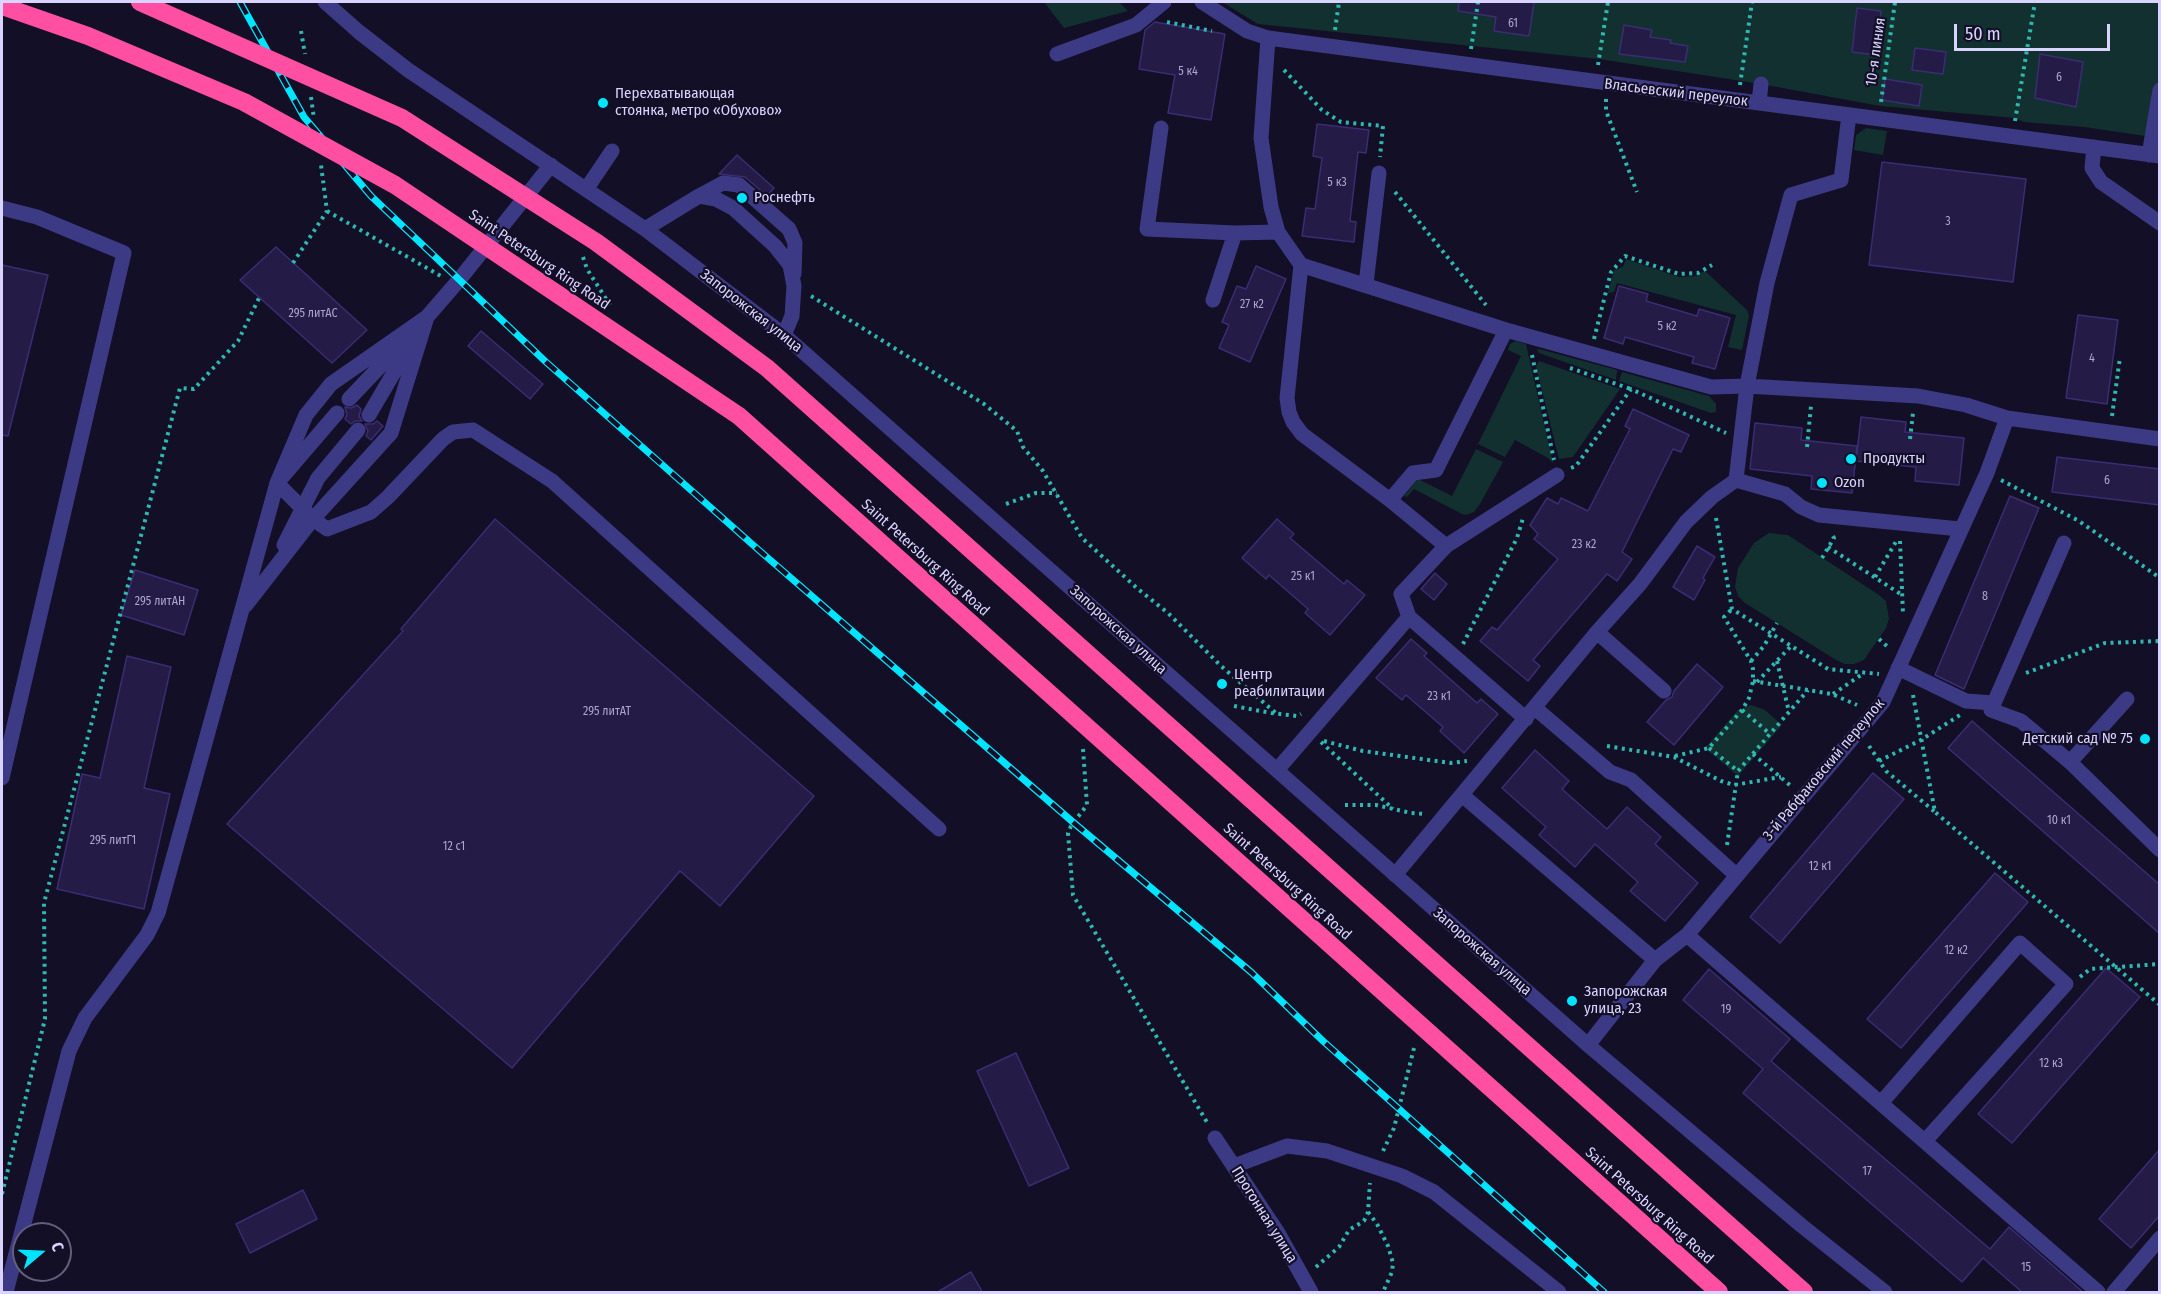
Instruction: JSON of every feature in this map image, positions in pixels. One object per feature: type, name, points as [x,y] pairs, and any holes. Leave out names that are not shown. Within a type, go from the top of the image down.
[{"type":"highway","points":[[140,2],[402,118],[596,242],[767,368],[1804,1293]]},
{"type":"highway","name":"Saint Petersburg Ring Road","points":[[2,6],[88,36],[244,102],[395,185],[739,416],[1719,1293]]},
{"type":"street","name":"Запорожская улица","points":[[325,2],[408,70],[645,228],[784,335],[1588,1046],[1885,1293]]},
{"type":"street","points":[[1057,54],[1136,25],[1164,2]]},
{"type":"street","name":"Власьевский переулок","points":[[1202,2],[1247,31],[1268,38],[1849,115],[1879,113],[2154,155]]},
{"type":"street","points":[[1268,38],[1261,138],[1271,207],[1278,232],[1301,265],[1506,330],[1711,387],[1747,386],[1915,396],[1966,405],[2007,418],[2160,440]]},
{"type":"street","points":[[1759,103],[1761,84]]},
{"type":"street","points":[[2154,155],[2152,137],[2160,90]]},
{"type":"street","points":[[1395,875],[1597,632],[1640,584],[1686,522],[1712,497],[1736,480],[1747,386],[1767,283],[1791,195],[1841,180],[1849,115]]},
{"type":"street","points":[[1161,128],[1147,229],[1235,233],[1278,232]]},
{"type":"street","points":[[2094,147],[2092,168],[2101,182],[2160,223]]},
{"type":"street","points":[[587,188],[612,152]]},
{"type":"street","points":[[349,399],[427,317],[551,165]]},
{"type":"street","points":[[1366,284],[1379,173]]},
{"type":"street","points":[[645,228],[723,183],[739,185],[789,229],[795,243],[792,316],[784,335]]},
{"type":"street","points":[[699,196],[716,199],[733,208],[775,246],[790,265],[794,286]]},
{"type":"street","points":[[2,208],[37,217],[124,253],[2,778]]},
{"type":"street","points":[[1213,300],[1235,233]]},
{"type":"street","points":[[1301,265],[1287,398],[1289,412],[1302,434],[1390,500],[1446,546]]},
{"type":"street","points":[[369,415],[427,317]]},
{"type":"street","points":[[6,1293],[69,1051],[85,1018],[147,935],[158,913],[277,483],[306,415],[331,384],[427,317]]},
{"type":"street","points":[[240,612],[266,580],[308,514],[391,433],[427,317]]},
{"type":"street","points":[[1390,500],[1413,473],[1436,470],[1506,330]]},
{"type":"street","points":[[277,483],[337,413]]},
{"type":"street","name":"3-й Рабфаковский переулок","points":[[1588,1046],[1655,960],[1687,935],[1731,870],[1803,796],[1883,702],[1900,672],[1910,641],[1987,473],[2007,418]]},
{"type":"street","points":[[308,514],[318,478],[358,430]]},
{"type":"street","points":[[277,483],[308,514],[327,529],[371,512],[443,440],[453,432],[473,430],[552,481],[939,829]]},
{"type":"street","points":[[1557,475],[1446,546],[1401,594],[1409,618],[1455,656],[1583,749],[1610,772],[1631,780],[1731,870]]},
{"type":"street","points":[[1736,480],[1785,494],[1801,507],[1820,515],[1960,529]]},
{"type":"street","points":[[1987,703],[2002,681],[2064,543]]},
{"type":"street","points":[[1276,770],[1409,618]]},
{"type":"street","points":[[1597,632],[1664,691]]},
{"type":"street","points":[[1900,672],[1966,701],[1987,703]]},
{"type":"street","points":[[2070,762],[2127,699]]},
{"type":"street","points":[[1987,703],[1991,710],[2021,721],[2070,762],[2160,850]]},
{"type":"street","points":[[1462,795],[1655,960]]},
{"type":"street","points":[[1687,935],[2098,1293]]},
{"type":"street","points":[[1881,1103],[2020,943],[2066,984],[1925,1141]]},
{"type":"street","name":"Прогонная улица","points":[[1215,1138],[1278,1233],[1311,1293]]},
{"type":"street","points":[[1234,1166],[1287,1146],[1327,1151],[1402,1176],[1434,1192],[1559,1293]]},
{"type":"street","points":[[2114,1293],[2160,1238]]},
{"type":"path","points":[[1333,47],[1339,2]]},
{"type":"path","points":[[1471,47],[1478,2]]},
{"type":"path","points":[[1599,59],[1608,2]]},
{"type":"path","points":[[1741,80],[1752,2]]},
{"type":"path","name":"10-я линия","points":[[1879,113],[1895,2]]},
{"type":"path","points":[[2015,118],[2035,2]]},
{"type":"path","points":[[1144,18],[1219,32]]},
{"type":"path","points":[[1596,82],[1605,94],[1606,111],[1637,192]]},
{"type":"path","points":[[327,211],[455,284]]},
{"type":"path","points":[[1590,353],[1611,272],[1625,256],[1679,274],[1698,273],[1712,265]]},
{"type":"path","points":[[794,286],[878,336],[984,404],[1017,431],[1023,447],[1043,471],[1082,538],[1168,613],[1221,666],[1277,714]]},
{"type":"path","points":[[2,1194],[45,1019],[44,903],[180,388],[194,389],[238,341],[259,298]]},
{"type":"path","points":[[1529,336],[1557,475],[1576,466],[1630,389]]},
{"type":"path","points":[[1532,355],[1543,359]]},
{"type":"path","points":[[2110,433],[2120,357]]},
{"type":"path","points":[[1565,366],[1630,389],[1741,440]]},
{"type":"path","points":[[1807,447],[1813,390]]},
{"type":"path","points":[[1910,439],[1915,396]]},
{"type":"path","points":[[1987,473],[2079,521],[2160,578]]},
{"type":"path","points":[[1455,656],[1517,538],[1531,492]]},
{"type":"path","points":[[1006,504],[1036,493],[1057,493]]},
{"type":"path","points":[[1712,497],[1732,609],[1828,669],[1864,673],[1900,672],[1921,740],[1935,812]]},
{"type":"path","points":[[1820,515],[1834,538],[1822,558]]},
{"type":"path","points":[[1875,577],[1900,534],[1904,630],[1910,641]]},
{"type":"path","points":[[1828,547],[1902,595]]},
{"type":"path","points":[[1674,757],[1709,748],[1742,710],[1749,698],[1755,682],[1754,669],[1725,617],[1732,609]]},
{"type":"path","points":[[1751,661],[1764,646],[1777,623]]},
{"type":"path","points":[[2002,681],[2105,643],[2160,640]]},
{"type":"path","points":[[1755,682],[1791,646]]},
{"type":"path","points":[[1777,661],[1789,712]]},
{"type":"path","points":[[1832,694],[1864,673]]},
{"type":"path","points":[[1755,682],[1832,694],[1874,713]]},
{"type":"path","points":[[1731,870],[1734,785],[1738,771],[1808,690]]},
{"type":"path","points":[[1879,760],[1921,740],[1987,703]]},
{"type":"path","points":[[1234,706],[1297,716],[1305,712]]},
{"type":"path","points":[[1742,710],[1770,734]]},
{"type":"path","points":[[1858,731],[1886,771],[2160,1005]]},
{"type":"path","points":[[1393,809],[1378,793],[1331,754],[1319,739],[1363,751],[1451,763],[1494,758]]},
{"type":"path","points":[[1583,749],[1602,746],[1674,757],[1720,781],[1734,785],[1781,777]]},
{"type":"path","points":[[1083,747],[1087,805],[1071,826],[1068,839],[1072,866],[1072,895],[1130,995],[1188,1087],[1215,1138]]},
{"type":"path","points":[[1709,748],[1738,771]]},
{"type":"path","points":[[1752,754],[1803,796]]},
{"type":"path","points":[[1345,805],[1376,805],[1411,813],[1446,816]]},
{"type":"path","points":[[2066,984],[2090,969],[2160,964]]},
{"type":"path","points":[[1368,1212],[1381,1232],[1393,1263],[1392,1272],[1383,1293]]},
{"type":"green space","points":[[1044,2],[1119,2],[1128,11],[1064,28]]},
{"type":"green space","points":[[1222,2],[2159,2],[2159,138],[2084,127],[2024,122],[2015,118],[1880,106],[1761,84],[1599,59],[1258,24]]},
{"type":"green space","points":[[1866,128],[1887,131],[1883,155],[1854,150],[1856,135]]},
{"type":"green space","points":[[1626,259],[1679,277],[1695,276],[1705,271],[1747,310],[1749,316],[1742,350],[1728,347],[1736,315],[1617,283],[1614,292],[1608,293],[1614,270],[1623,267]]},
{"type":"green space","points":[[1515,341],[1526,344],[1553,463],[1515,440],[1505,457],[1478,444],[1521,356],[1508,350],[1510,344]]},
{"type":"green space","points":[[1537,350],[1617,370],[1616,380],[1539,353]]},
{"type":"green space","points":[[1539,361],[1620,389],[1573,457],[1559,459],[1536,366]]},
{"type":"green space","points":[[1622,372],[1709,396],[1716,404],[1716,412],[1711,413],[1619,381]]},
{"type":"green space","points":[[1476,449],[1503,462],[1474,512],[1462,514],[1414,489],[1407,497],[1404,496],[1418,479],[1452,496]]},
{"type":"green space","points":[[1769,533],[1788,535],[1886,601],[1889,619],[1886,628],[1864,660],[1854,664],[1845,664],[1836,660],[1745,603],[1738,596],[1735,587],[1738,568],[1754,543]]},
{"type":"green space","points":[[1751,705],[1765,710],[1782,725],[1738,776],[1705,748],[1738,710]]},
{"type":"building","points":[[1459,2],[1534,2],[1529,36],[1494,31],[1496,17],[1458,11]]},
{"type":"building","points":[[1857,8],[1881,11],[1876,55],[1852,52]]},
{"type":"building","points":[[1155,22],[1225,34],[1211,120],[1168,113],[1175,75],[1139,69],[1145,30]]},
{"type":"building","points":[[1624,25],[1652,30],[1650,37],[1671,40],[1670,43],[1688,46],[1685,62],[1619,54]]},
{"type":"building","points":[[1915,48],[1946,52],[1943,74],[1912,70]]},
{"type":"building","points":[[2040,54],[2083,62],[2076,107],[2035,98]]},
{"type":"building","points":[[1885,79],[1922,85],[1919,106],[1882,100]]},
{"type":"building","points":[[1317,124],[1369,130],[1366,153],[1358,152],[1350,221],[1356,222],[1354,242],[1302,236],[1306,208],[1315,209],[1322,158],[1313,156]]},
{"type":"building","points":[[737,155],[774,188],[767,196],[745,177],[719,174]]},
{"type":"building","points":[[1882,162],[2026,179],[2013,282],[1869,265]]},
{"type":"building","points":[[276,247],[367,330],[332,363],[240,280]]},
{"type":"building","points":[[2,265],[48,275],[8,436],[2,435]]},
{"type":"building","points":[[1256,266],[1286,279],[1250,362],[1219,348],[1229,325],[1222,322],[1237,286],[1246,289]]},
{"type":"building","points":[[1619,286],[1648,294],[1646,301],[1697,316],[1699,309],[1730,318],[1715,369],[1692,363],[1694,357],[1625,337],[1623,344],[1604,338]]},
{"type":"building","points":[[2078,315],[2118,320],[2107,404],[2066,398]]},
{"type":"building","points":[[481,331],[543,384],[530,399],[468,346]]},
{"type":"building","points":[[357,405],[361,409],[359,416],[362,421],[355,421],[351,424],[345,419],[347,414],[345,407],[351,408]]},
{"type":"building","points":[[1633,409],[1689,435],[1681,452],[1673,449],[1622,552],[1632,559],[1617,581],[1607,574],[1533,660],[1540,666],[1528,681],[1480,641],[1492,627],[1497,630],[1558,559],[1534,539],[1538,534],[1530,525],[1547,498],[1558,504],[1561,498],[1588,511],[1630,429],[1625,426]]},
{"type":"building","points":[[1861,417],[1906,422],[1905,432],[1964,438],[1959,485],[1915,481],[1916,467],[1856,461]]},
{"type":"building","points":[[377,421],[383,426],[371,440],[366,436],[368,431],[365,424],[373,424]]},
{"type":"building","points":[[1755,423],[1802,428],[1801,440],[1857,446],[1852,493],[1811,489],[1812,476],[1750,469]]},
{"type":"building","points":[[2057,457],[2160,469],[2160,505],[2052,492]]},
{"type":"building","points":[[2010,496],[2039,508],[1964,689],[1935,675]]},
{"type":"building","points":[[495,519],[814,796],[720,906],[680,871],[512,1068],[227,824],[403,631],[401,629]]},
{"type":"building","points":[[1277,519],[1294,534],[1290,538],[1344,584],[1347,580],[1365,595],[1330,635],[1305,613],[1308,609],[1269,575],[1266,579],[1242,558]]},
{"type":"building","points":[[1697,546],[1715,557],[1694,600],[1673,587]]},
{"type":"building","points":[[135,570],[198,590],[184,635],[121,615]]},
{"type":"building","points":[[1435,573],[1447,584],[1434,600],[1421,589]]},
{"type":"building","points":[[1411,639],[1427,653],[1424,656],[1477,703],[1481,699],[1498,714],[1464,753],[1440,731],[1443,727],[1406,695],[1402,700],[1376,678]]},
{"type":"building","points":[[127,656],[171,667],[144,788],[170,794],[144,909],[57,889],[82,774],[100,778]]},
{"type":"building","points":[[1697,664],[1723,687],[1674,745],[1647,722],[1666,700],[1672,697],[1674,691]]},
{"type":"building","points":[[1972,721],[2160,885],[2160,934],[1948,748]]},
{"type":"building","points":[[1535,750],[1569,781],[1562,789],[1607,829],[1627,807],[1661,837],[1655,844],[1698,883],[1665,921],[1630,891],[1638,882],[1595,844],[1575,867],[1539,835],[1546,827],[1502,788]]},
{"type":"building","points":[[1873,773],[1904,799],[1780,943],[1750,917]]},
{"type":"building","points":[[1995,873],[2028,902],[1901,1048],[1867,1019]]},
{"type":"building","points":[[2106,968],[2140,997],[2012,1143],[1978,1114]]},
{"type":"building","points":[[1709,969],[1790,1039],[1771,1061],[1786,1074],[1990,1249],[2009,1227],[2084,1293],[2023,1293],[1983,1258],[1962,1282],[1743,1093],[1763,1069],[1683,1000]]},
{"type":"building","points":[[1016,1053],[1069,1168],[1029,1186],[977,1071]]},
{"type":"building","points":[[2160,1149],[2160,1215],[2131,1248],[2099,1219]]},
{"type":"building","points":[[303,1190],[317,1219],[250,1253],[236,1224]]},
{"type":"building","points":[[971,1272],[983,1293],[936,1293]]},
{"type":"railway","points":[[240,2],[304,117],[371,196],[546,362],[1074,823],[1251,972],[1323,1041],[1604,1292]]},
{"type":"place","name":"Перехватывающая стоянка, метро «Обухово»","points":[[603,103]]},
{"type":"place","name":"Роснефть","points":[[742,198]]},
{"type":"place","name":"Продукты","points":[[1851,459]]},
{"type":"place","name":"Ozon","points":[[1822,483]]},
{"type":"place","name":"Центр реабилитации","points":[[1222,684]]},
{"type":"place","name":"Детский сад № 75","points":[[2145,739]]},
{"type":"place","name":"Запорожская улица, 23","points":[[1572,1001]]}]
